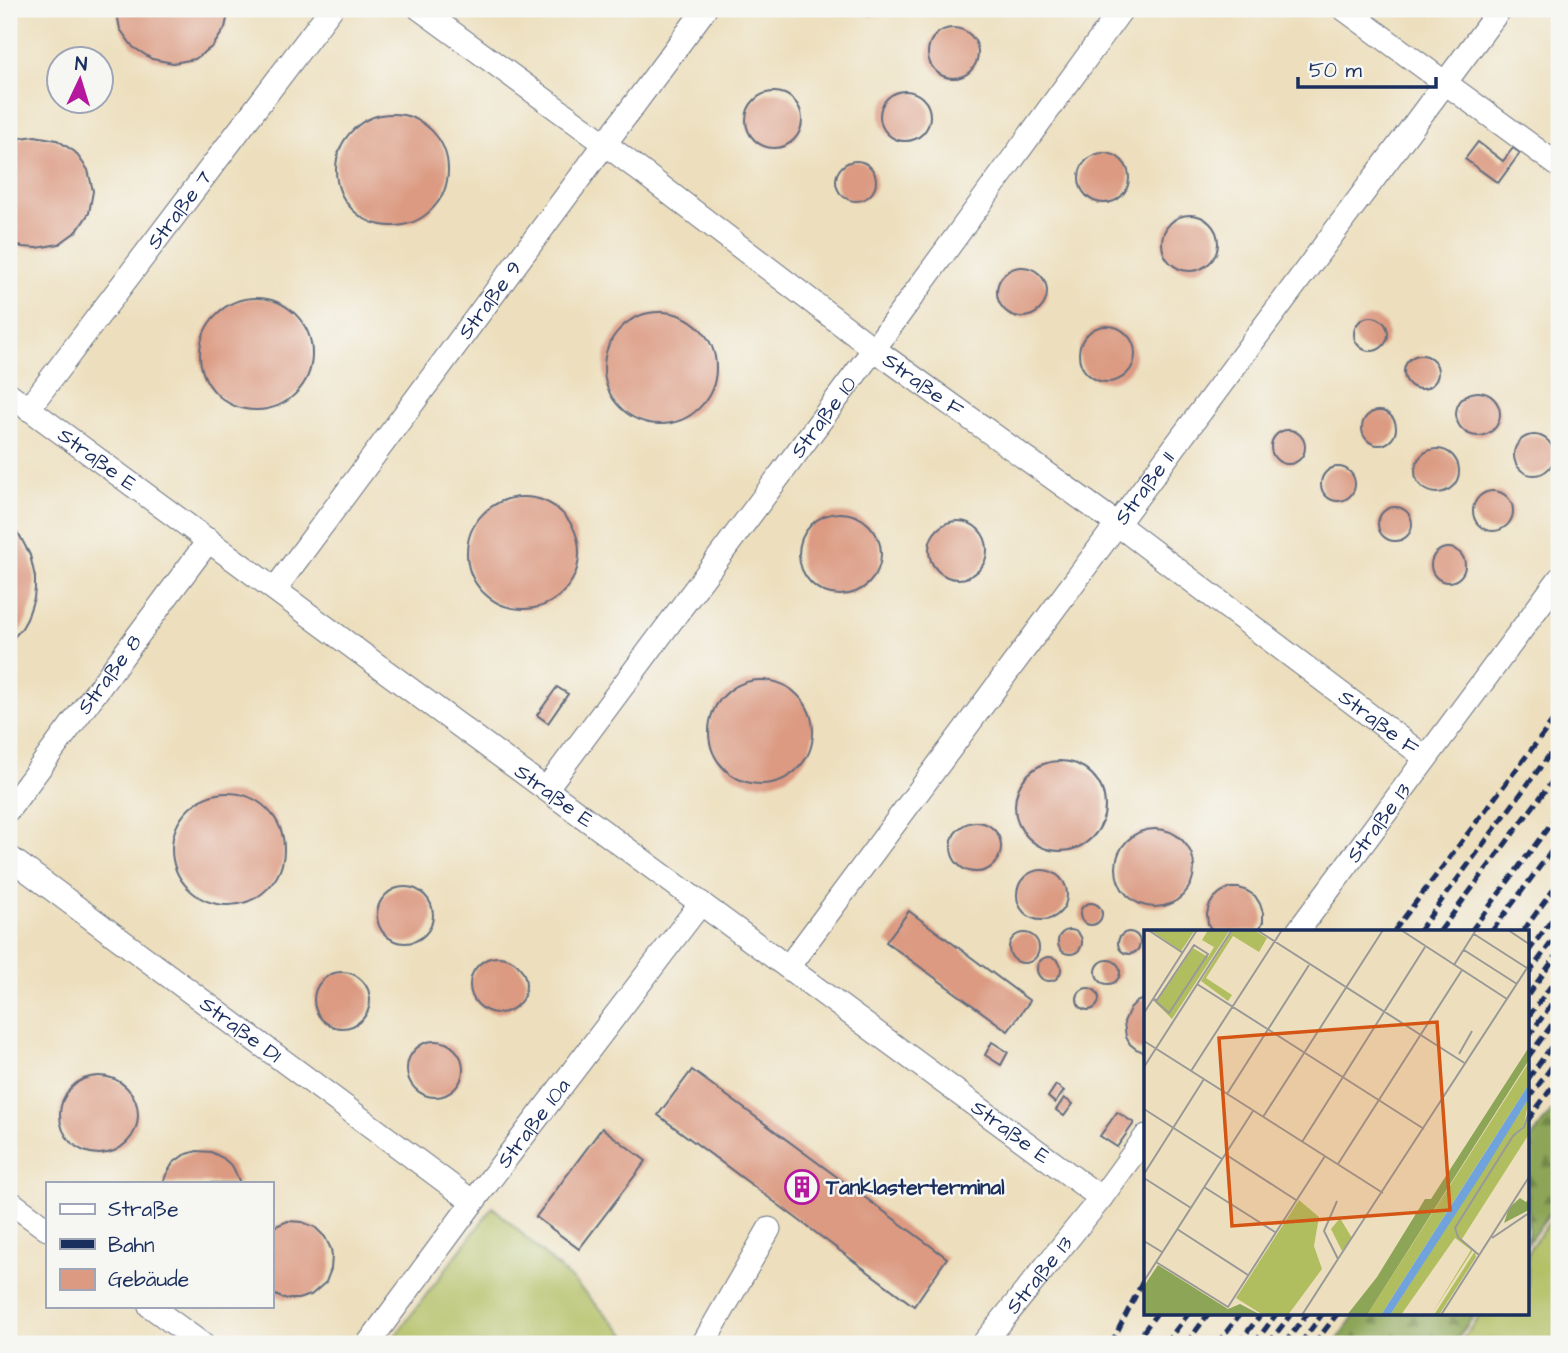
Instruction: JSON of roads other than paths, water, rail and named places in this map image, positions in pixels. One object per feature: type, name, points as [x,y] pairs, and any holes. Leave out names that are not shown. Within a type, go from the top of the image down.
[{"type":"lane","name":"Straße 7","points":[[28,409],[331,9]]},
{"type":"lane","name":"Straße F","points":[[420,9],[604,143],[874,349],[1116,524],[1426,758]]},
{"type":"lane","name":"Straße 9","points":[[275,589],[705,9]]},
{"type":"lane","name":"Straße 10","points":[[546,789],[874,349],[1122,9]]},
{"type":"lane","points":[[1344,9],[1559,166]]},
{"type":"lane","name":"Straße 11","points":[[788,967],[1500,9]]},
{"type":"lane","name":"Straße E","points":[[9,394],[1101,1198]]},
{"type":"lane","name":"Straße 8","points":[[9,809],[209,540]]},
{"type":"lane","name":"Straße 13","points":[[1299,930],[1559,579]]},
{"type":"lane","name":"Straße D1","points":[[9,857],[473,1202]]},
{"type":"lane","name":"Straße 10a","points":[[368,1344],[701,903]]},
{"type":"lane","name":"Straße 13","points":[[983,1344],[1101,1198],[1144,1139]]},
{"type":"lane","points":[[9,1201],[46,1228]]},
{"type":"lane","points":[[704,1344],[769,1229]]},
{"type":"lane","points":[[153,1308],[202,1344]]},
{"type":"railway","points":[[1395,930],[1559,713]]},
{"type":"railway","points":[[1420,930],[1559,742]]},
{"type":"railway","points":[[1441,930],[1559,772]]},
{"type":"railway","points":[[1472,930],[1559,813]]},
{"type":"railway","points":[[1493,930],[1559,841]]},
{"type":"railway","points":[[1524,930],[1559,882]]},
{"type":"railway","points":[[1530,949],[1559,910]]},
{"type":"railway","points":[[1530,971],[1559,932]]},
{"type":"railway","points":[[1530,992],[1559,952]]},
{"type":"railway","points":[[1530,1014],[1559,975]]},
{"type":"railway","points":[[1530,1034],[1559,994]]},
{"type":"railway","points":[[1530,1054],[1559,1015]]},
{"type":"railway","points":[[1530,1076],[1559,1036]]},
{"type":"railway","points":[[1530,1096],[1559,1057]]},
{"type":"railway","points":[[1530,1117],[1559,1078]]},
{"type":"railway","points":[[1111,1344],[1144,1279]]},
{"type":"railway","points":[[1134,1344],[1156,1314]]},
{"type":"railway","points":[[1165,1344],[1188,1314]]},
{"type":"railway","points":[[1186,1344],[1208,1314]]},
{"type":"railway","points":[[1217,1344],[1240,1314]]},
{"type":"railway","points":[[1238,1344],[1261,1314]]},
{"type":"railway","points":[[1254,1344],[1276,1314]]},
{"type":"railway","points":[[1268,1344],[1291,1314]]},
{"type":"railway","points":[[1284,1344],[1307,1314]]},
{"type":"railway","points":[[1300,1344],[1322,1314]]},
{"type":"railway","points":[[1314,1344],[1337,1314]]},
{"type":"place","name":"Tanklasterterminal","points":[[802,1187]]}]
